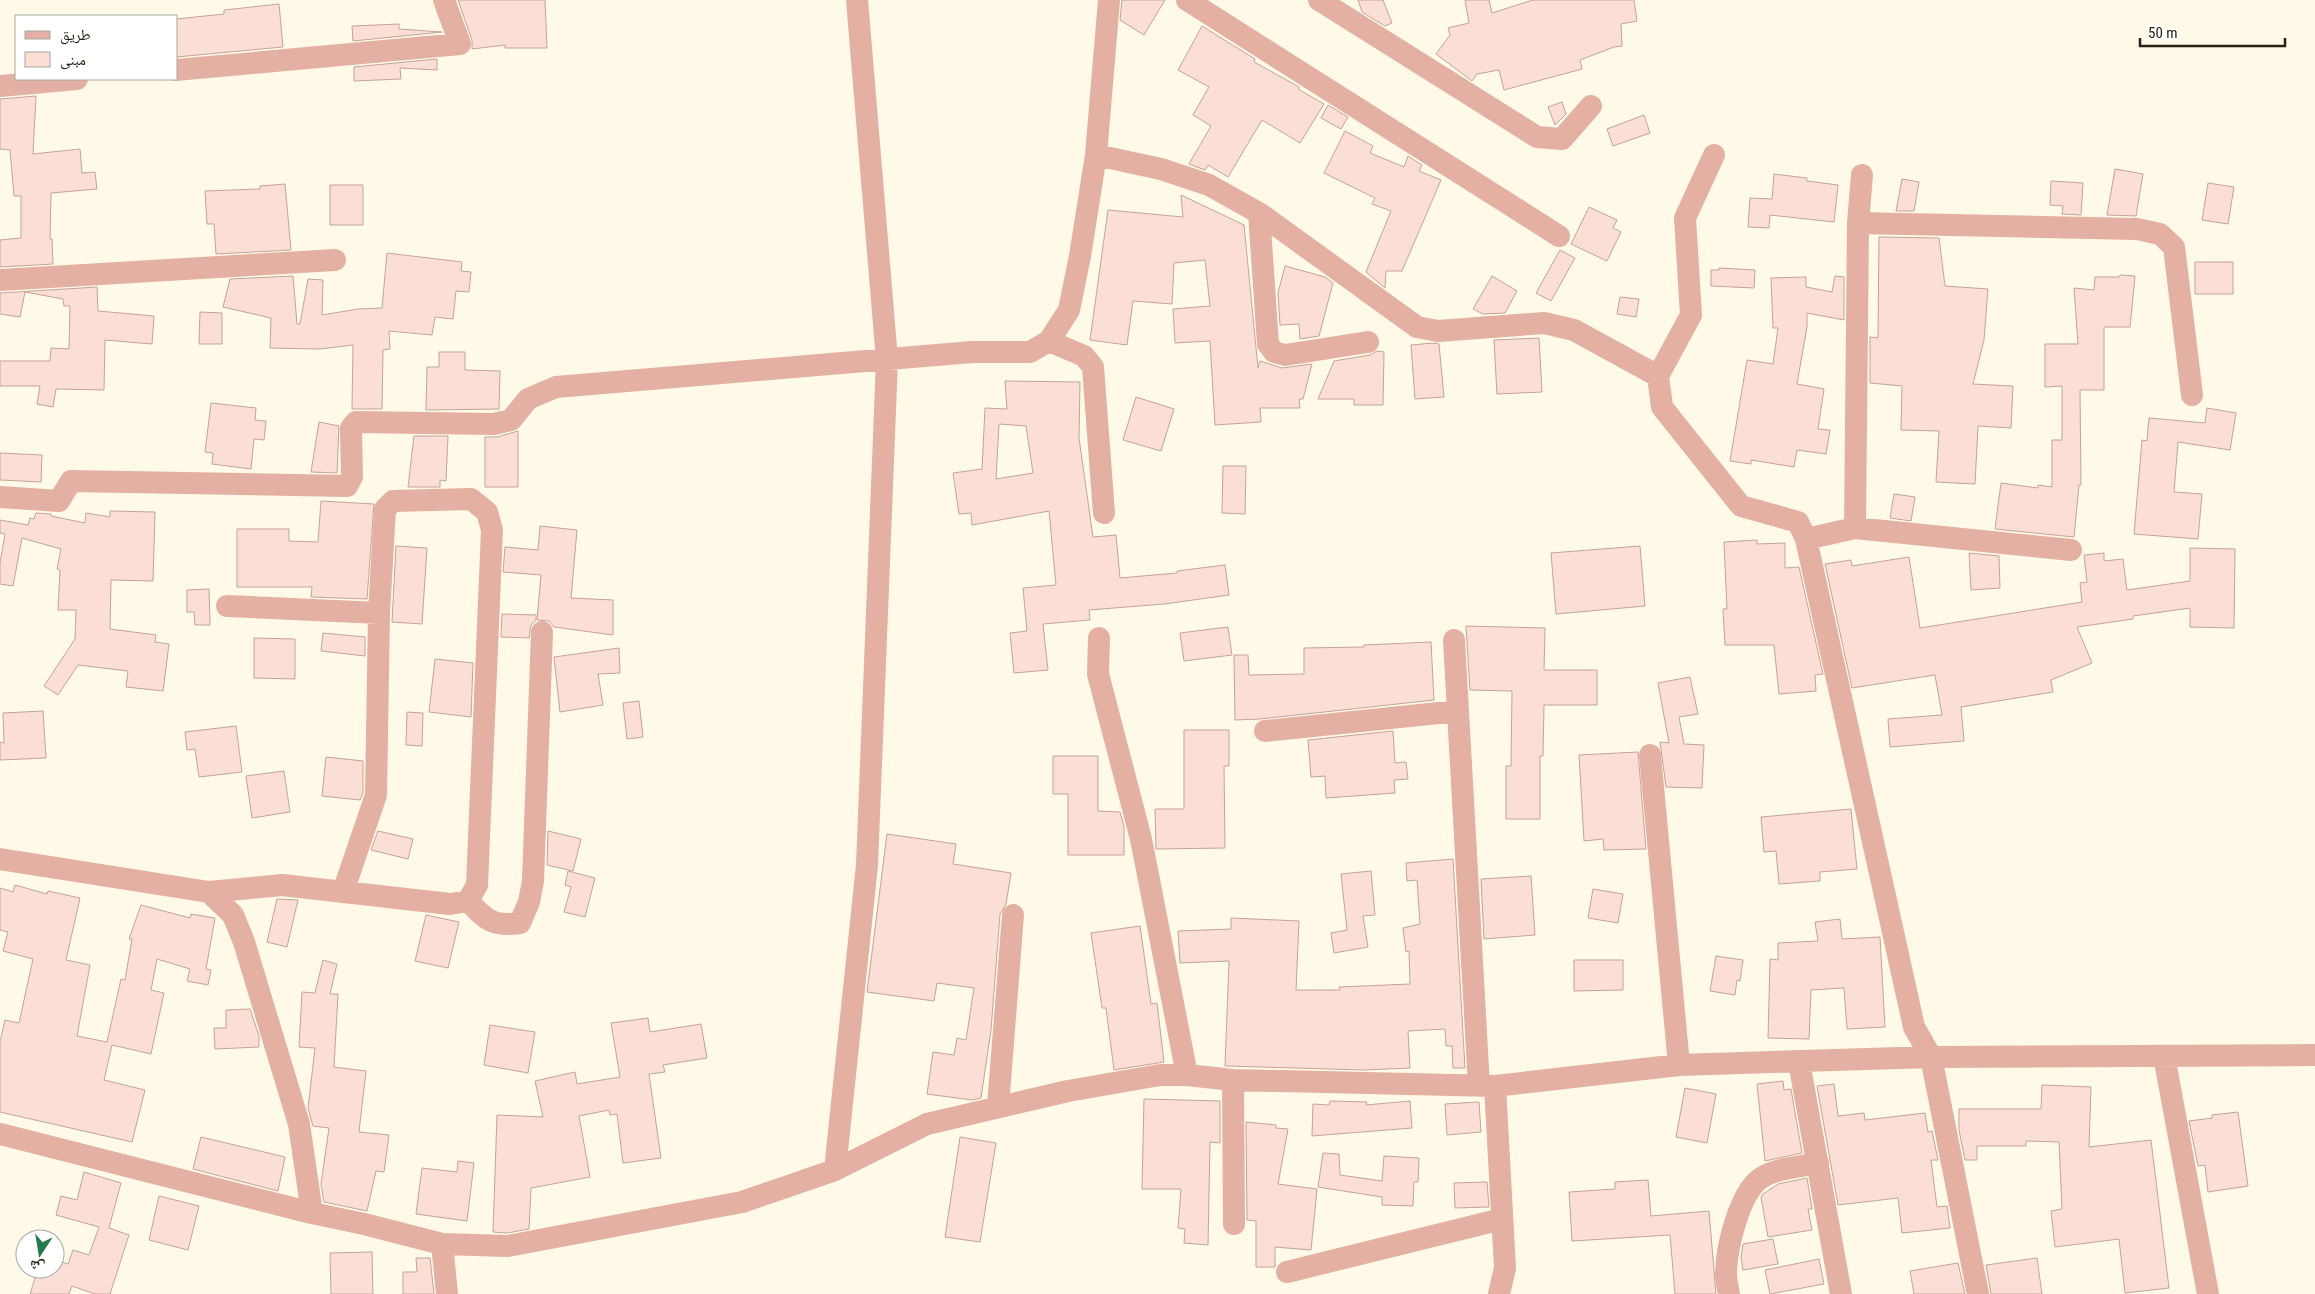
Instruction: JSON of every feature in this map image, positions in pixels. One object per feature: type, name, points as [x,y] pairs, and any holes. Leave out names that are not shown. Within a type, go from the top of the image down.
[{"type":"street","points":[[178,70],[460,44],[444,0]]},
{"type":"street","points":[[835,1170],[867,864],[887,360],[857,0]]},
{"type":"street","points":[[0,497],[59,501],[71,481],[347,486],[352,478],[351,428],[356,422],[494,424],[512,420],[528,399],[556,387],[972,352],[1030,352],[1049,341],[1069,310],[1080,256],[1096,155],[1109,0]]},
{"type":"street","points":[[1187,0],[1559,236]]},
{"type":"street","points":[[1319,0],[1537,137],[1562,139],[1591,106]]},
{"type":"street","points":[[0,86],[66,80]]},
{"type":"street","points":[[1096,155],[1161,169],[1209,185],[1259,213],[1417,328],[1438,330],[1544,323],[1574,330],[1658,376]]},
{"type":"street","points":[[1714,155],[1685,218],[1691,315],[1658,376],[1662,407],[1741,506],[1798,522],[1806,539],[1914,1027],[1932,1057],[1978,1294]]},
{"type":"street","points":[[1855,528],[1858,223],[1862,175]]},
{"type":"street","points":[[1259,213],[1268,344],[1274,352],[1285,354],[1368,342]]},
{"type":"street","points":[[1858,223],[2136,229],[2160,234],[2174,247],[2192,395]]},
{"type":"street","points":[[0,280],[335,260]]},
{"type":"street","points":[[1049,341],[1084,356],[1092,367],[1104,513]]},
{"type":"street","points":[[343,892],[376,795],[379,613],[385,510],[393,501],[471,499],[487,512],[492,530],[477,885],[468,901]]},
{"type":"street","points":[[1806,539],[1855,528],[2071,550]]},
{"type":"street","points":[[228,606],[379,613]]},
{"type":"street","points":[[468,901],[486,920],[503,926],[520,923],[529,902],[533,881],[542,632]]},
{"type":"street","points":[[1098,638],[1098,674],[1140,839],[1187,1075]]},
{"type":"street","points":[[1454,640],[1487,1086],[1502,1219],[1505,1268],[1499,1294]]},
{"type":"street","points":[[1265,731],[1458,711]]},
{"type":"street","points":[[1650,755],[1679,1065]]},
{"type":"street","points":[[0,859],[209,892],[282,885],[450,904],[468,901]]},
{"type":"street","points":[[209,892],[233,914],[244,942],[299,1124],[312,1212]]},
{"type":"street","points":[[998,1106],[1013,915]]},
{"type":"street","points":[[0,1134],[442,1244],[508,1246],[742,1202],[835,1170],[927,1124],[1068,1090],[1160,1075],[1187,1075],[1233,1080],[1487,1086],[1679,1065],[1932,1057],[2315,1055]]},
{"type":"street","points":[[2164,1056],[2208,1294]]},
{"type":"street","points":[[1799,1062],[1841,1294]]},
{"type":"street","points":[[1233,1080],[1234,1224]]},
{"type":"street","points":[[1729,1294],[1726,1276],[1728,1253],[1738,1217],[1750,1189],[1760,1179],[1771,1173],[1818,1163]]},
{"type":"street","points":[[1286,1272],[1502,1219]]},
{"type":"street","points":[[442,1244],[447,1294]]},
{"type":"building","points":[[458,0],[545,0],[547,48],[505,48],[505,45],[472,49],[472,40]]},
{"type":"building","points":[[1122,0],[1165,0],[1144,35],[1120,20]]},
{"type":"building","points":[[1358,0],[1383,0],[1392,23],[1385,26],[1362,12]]},
{"type":"building","points":[[1465,0],[1489,0],[1492,13],[1533,0],[1634,0],[1637,21],[1621,24],[1622,46],[1614,47],[1580,60],[1582,69],[1504,90],[1499,70],[1477,74],[1472,81],[1436,54],[1450,35],[1448,28],[1469,23]]},
{"type":"building","points":[[279,4],[283,47],[178,57],[178,19],[224,14],[224,10]]},
{"type":"building","points":[[399,24],[399,29],[442,32],[353,41],[352,26]]},
{"type":"building","points":[[1202,26],[1255,59],[1254,62],[1299,87],[1298,89],[1324,104],[1300,143],[1262,120],[1228,177],[1208,165],[1205,170],[1189,164],[1211,126],[1193,115],[1209,87],[1178,70]]},
{"type":"building","points":[[437,59],[437,70],[400,68],[401,79],[354,81],[354,67]]},
{"type":"building","points":[[36,96],[33,154],[80,149],[82,173],[95,172],[97,189],[51,193],[50,239],[52,239],[53,264],[0,267],[0,240],[21,238],[21,196],[14,196],[10,150],[0,149],[0,99]]},
{"type":"building","points":[[1562,102],[1566,114],[1555,125],[1548,107]]},
{"type":"building","points":[[1328,105],[1348,117],[1341,129],[1321,118]]},
{"type":"building","points":[[1644,115],[1650,133],[1613,146],[1607,129]]},
{"type":"building","points":[[1345,131],[1373,146],[1370,153],[1404,167],[1408,156],[1422,165],[1419,171],[1441,180],[1402,271],[1386,271],[1385,288],[1366,272],[1391,211],[1372,204],[1375,198],[1324,173]]},
{"type":"building","points":[[2115,169],[2143,174],[2136,216],[2107,215]]},
{"type":"building","points":[[1774,174],[1807,178],[1807,181],[1838,185],[1834,222],[1770,215],[1769,228],[1748,227],[1750,198],[1772,199]]},
{"type":"building","points":[[1902,179],[1919,182],[1914,211],[1896,211]]},
{"type":"building","points":[[2051,181],[2083,183],[2081,215],[2062,214],[2063,206],[2050,205]]},
{"type":"building","points":[[2208,183],[2234,187],[2228,224],[2202,220]]},
{"type":"building","points":[[285,184],[291,250],[216,254],[214,224],[207,224],[205,191],[260,189],[260,186]]},
{"type":"building","points":[[330,185],[363,185],[363,225],[330,225]]},
{"type":"building","points":[[1181,195],[1244,225],[1258,368],[1260,361],[1282,368],[1312,364],[1303,399],[1299,399],[1300,408],[1260,408],[1261,422],[1215,425],[1210,341],[1175,343],[1173,309],[1210,306],[1205,260],[1174,263],[1172,304],[1133,301],[1127,345],[1090,340],[1108,210],[1183,217]]},
{"type":"building","points":[[1589,207],[1617,220],[1613,228],[1621,232],[1607,261],[1571,244]]},
{"type":"building","points":[[1879,237],[1939,238],[1945,286],[1988,289],[1984,340],[1973,384],[2013,386],[2011,428],[1978,426],[1975,484],[1936,482],[1939,431],[1901,430],[1902,386],[1870,383],[1870,337],[1878,338]]},
{"type":"building","points":[[1560,250],[1575,258],[1551,301],[1536,293]]},
{"type":"building","points":[[387,253],[462,262],[461,271],[471,272],[469,292],[456,291],[453,319],[435,317],[432,335],[389,331],[390,349],[383,350],[382,409],[352,409],[353,345],[320,349],[270,348],[271,318],[223,307],[230,279],[293,276],[297,324],[300,324],[308,279],[323,280],[322,315],[358,309],[382,308]]},
{"type":"building","points":[[2195,262],[2233,262],[2233,294],[2195,294]]},
{"type":"building","points":[[1285,266],[1325,277],[1333,283],[1319,336],[1300,339],[1299,324],[1280,325],[1278,293]]},
{"type":"building","points":[[1719,268],[1755,270],[1754,288],[1711,286],[1711,270],[1719,270]]},
{"type":"building","points":[[2120,275],[2135,276],[2130,327],[2104,327],[2104,390],[2080,390],[2081,485],[2079,485],[2074,537],[1995,529],[2001,483],[2038,488],[2038,485],[2052,487],[2052,440],[2062,440],[2062,386],[2045,387],[2045,344],[2078,344],[2074,288],[2094,290],[2095,277],[2119,277]]},
{"type":"building","points":[[1492,276],[1517,291],[1505,313],[1483,314],[1473,309]]},
{"type":"building","points":[[1835,276],[1844,277],[1844,320],[1807,313],[1807,327],[1797,384],[1824,389],[1818,429],[1830,430],[1826,454],[1797,450],[1794,467],[1751,460],[1751,464],[1730,461],[1747,360],[1773,364],[1778,328],[1773,328],[1771,278],[1806,277],[1806,287],[1832,292]]},
{"type":"building","points":[[97,287],[98,311],[154,316],[152,344],[105,340],[104,390],[56,389],[53,407],[37,404],[40,386],[0,386],[0,361],[50,361],[51,348],[69,349],[70,306],[64,306],[63,299],[25,292],[20,317],[0,314],[0,293]]},
{"type":"building","points":[[1620,297],[1639,299],[1636,317],[1617,314]]},
{"type":"building","points":[[200,312],[222,313],[222,344],[199,344]]},
{"type":"building","points":[[1539,338],[1542,392],[1497,394],[1494,340]]},
{"type":"building","points":[[1439,344],[1444,397],[1415,399],[1411,345]]},
{"type":"building","points":[[1377,351],[1384,352],[1383,405],[1354,405],[1354,399],[1318,399],[1334,361],[1370,355]]},
{"type":"building","points":[[439,352],[465,352],[465,370],[500,371],[499,409],[426,410],[427,367],[439,367]]},
{"type":"building","points":[[1005,381],[1080,382],[1079,438],[1093,537],[1116,535],[1120,578],[1177,573],[1177,571],[1225,565],[1229,595],[1164,604],[1089,610],[1090,620],[1043,624],[1048,670],[1014,673],[1010,633],[1027,631],[1023,588],[1056,585],[1049,511],[972,525],[971,513],[959,514],[953,473],[982,469],[985,408],[1007,409]],"holes":[[[999,424],[1026,426],[1033,473],[996,479]]]},
{"type":"building","points":[[1136,397],[1174,409],[1161,451],[1123,440]]},
{"type":"building","points":[[211,403],[256,408],[255,420],[266,421],[264,440],[254,439],[251,469],[212,464],[213,453],[205,452]]},
{"type":"building","points":[[2207,408],[2236,413],[2230,450],[2178,442],[2174,492],[2202,494],[2198,539],[2134,534],[2142,440],[2147,441],[2149,418],[2205,423]]},
{"type":"building","points":[[319,422],[339,426],[337,473],[311,472]]},
{"type":"building","points":[[518,431],[518,487],[485,487],[485,437],[497,437]]},
{"type":"building","points":[[414,436],[448,436],[446,481],[440,480],[440,487],[408,487]]},
{"type":"building","points":[[0,453],[42,455],[41,482],[0,480]]},
{"type":"building","points":[[1223,466],[1246,466],[1245,514],[1222,513]]},
{"type":"building","points":[[1894,494],[1915,497],[1911,521],[1890,518]]},
{"type":"building","points":[[321,501],[374,504],[367,599],[311,597],[312,587],[237,587],[237,529],[289,529],[289,541],[318,542]]},
{"type":"building","points":[[110,511],[155,512],[153,581],[111,580],[110,629],[156,635],[155,642],[169,644],[163,691],[126,687],[128,671],[78,665],[58,695],[44,686],[75,639],[76,610],[58,610],[60,570],[57,569],[61,549],[22,538],[13,586],[0,584],[0,563],[5,534],[0,533],[0,520],[28,525],[30,518],[34,519],[36,513],[51,514],[51,516],[85,523],[86,513],[110,517]]},
{"type":"building","points":[[540,526],[577,530],[571,598],[613,600],[613,635],[554,627],[549,621],[537,620],[541,575],[503,572],[505,547],[538,550]]},
{"type":"building","points":[[1757,540],[1757,544],[1785,543],[1785,568],[1799,567],[1823,674],[1815,675],[1816,691],[1779,694],[1774,645],[1725,645],[1723,609],[1727,609],[1724,542]]},
{"type":"building","points":[[396,546],[427,548],[422,624],[392,622]]},
{"type":"building","points":[[1640,546],[1645,606],[1556,614],[1551,553]]},
{"type":"building","points":[[2190,548],[2235,549],[2234,628],[2190,627],[2190,608],[2133,616],[2133,619],[2077,627],[2092,663],[2051,680],[2053,692],[1961,707],[1964,741],[1890,747],[1888,719],[1942,715],[1935,675],[1852,688],[1825,564],[1851,560],[1852,566],[1909,557],[1920,628],[2082,602],[2080,583],[2087,582],[2084,555],[2104,553],[2104,561],[2123,559],[2127,590],[2190,581]]},
{"type":"building","points":[[1969,553],[1999,556],[2000,588],[1971,590]]},
{"type":"building","points":[[209,589],[210,625],[195,625],[194,612],[187,612],[187,590]]},
{"type":"building","points":[[502,614],[536,615],[536,620],[531,625],[529,638],[501,637]]},
{"type":"building","points":[[1466,626],[1545,628],[1544,670],[1597,670],[1597,705],[1544,705],[1543,756],[1540,756],[1540,819],[1506,819],[1506,766],[1511,766],[1512,691],[1470,690]]},
{"type":"building","points":[[1228,627],[1232,655],[1184,661],[1180,633]]},
{"type":"building","points":[[323,633],[365,637],[365,656],[321,651]]},
{"type":"building","points":[[254,638],[295,639],[295,679],[254,678]]},
{"type":"building","points":[[1431,642],[1434,700],[1260,719],[1235,720],[1234,655],[1248,655],[1249,675],[1304,674],[1304,648],[1364,647],[1364,645]]},
{"type":"building","points":[[619,648],[620,673],[598,674],[603,705],[560,712],[554,657]]},
{"type":"building","points":[[435,659],[473,663],[471,717],[429,712]]},
{"type":"building","points":[[1690,677],[1698,714],[1679,717],[1684,744],[1704,745],[1702,788],[1666,787],[1660,742],[1669,743],[1658,683]]},
{"type":"building","points":[[639,701],[643,737],[627,739],[623,703]]},
{"type":"building","points":[[43,711],[46,758],[0,760],[0,742],[4,743],[3,713]]},
{"type":"building","points":[[407,712],[423,713],[422,746],[406,745]]},
{"type":"building","points":[[236,726],[242,772],[199,777],[195,749],[187,750],[185,732]]},
{"type":"building","points":[[1184,730],[1229,730],[1229,766],[1224,766],[1225,848],[1156,849],[1155,809],[1184,809]]},
{"type":"building","points":[[1393,731],[1395,763],[1406,762],[1408,779],[1394,780],[1395,793],[1326,798],[1325,776],[1311,777],[1308,740]]},
{"type":"building","points":[[1638,752],[1646,849],[1604,850],[1603,839],[1584,841],[1579,755]]},
{"type":"building","points":[[1053,756],[1098,756],[1098,811],[1120,812],[1124,826],[1124,855],[1068,855],[1068,794],[1053,794]]},
{"type":"building","points":[[326,757],[363,761],[363,793],[360,800],[322,796]]},
{"type":"building","points":[[284,771],[290,812],[252,818],[246,776]]},
{"type":"building","points":[[1851,809],[1857,869],[1820,872],[1820,881],[1779,884],[1776,851],[1764,852],[1761,817]]},
{"type":"building","points":[[378,831],[413,839],[408,859],[371,850]]},
{"type":"building","points":[[548,831],[581,839],[573,871],[547,865]]},
{"type":"building","points":[[887,834],[956,844],[953,864],[1011,873],[1006,904],[1000,914],[991,1030],[981,1098],[972,1100],[927,1094],[933,1052],[954,1055],[957,1038],[966,1040],[974,988],[937,983],[934,1001],[867,992]]},
{"type":"building","points":[[1453,859],[1465,1068],[1453,1068],[1452,1046],[1446,1046],[1445,1029],[1408,1031],[1410,1068],[1365,1070],[1225,1066],[1229,961],[1180,963],[1178,931],[1231,929],[1231,918],[1299,921],[1296,990],[1340,990],[1339,987],[1410,984],[1409,951],[1406,952],[1403,928],[1420,924],[1417,880],[1407,881],[1406,863]]},
{"type":"building","points":[[568,871],[595,878],[585,917],[564,912],[571,887],[565,885]]},
{"type":"building","points":[[1371,871],[1375,915],[1363,916],[1368,947],[1334,953],[1331,933],[1347,930],[1341,874]]},
{"type":"building","points":[[1531,876],[1535,935],[1484,939],[1481,879]]},
{"type":"building","points":[[15,885],[47,894],[48,891],[80,898],[66,960],[90,965],[77,1036],[107,1042],[121,979],[125,980],[132,939],[129,939],[141,905],[190,918],[191,914],[215,918],[206,969],[211,970],[208,985],[187,981],[190,969],[157,959],[151,990],[164,993],[151,1054],[112,1045],[104,1080],[145,1090],[132,1142],[0,1112],[0,1042],[5,1020],[19,1023],[33,959],[3,951],[8,932],[0,930],[0,888],[13,892]]},
{"type":"building","points":[[1593,889],[1623,894],[1618,923],[1588,918]]},
{"type":"building","points":[[277,899],[298,900],[287,947],[267,942]]},
{"type":"building","points":[[426,915],[459,922],[448,968],[415,961]]},
{"type":"building","points":[[1840,919],[1842,939],[1880,937],[1885,1027],[1847,1029],[1844,988],[1811,990],[1809,1039],[1768,1038],[1770,959],[1778,960],[1778,943],[1818,941],[1815,922]]},
{"type":"building","points":[[1140,926],[1151,1004],[1157,1003],[1164,1062],[1114,1070],[1106,1008],[1102,1008],[1091,933]]},
{"type":"building","points":[[1716,956],[1743,960],[1740,981],[1737,980],[1735,995],[1710,991]]},
{"type":"building","points":[[323,960],[337,964],[330,994],[338,994],[334,1067],[366,1071],[359,1132],[389,1135],[384,1172],[376,1171],[367,1211],[324,1202],[321,1184],[329,1128],[313,1126],[308,1108],[315,1048],[299,1047],[302,992],[315,993]]},
{"type":"building","points":[[1574,960],[1623,960],[1623,990],[1574,991]]},
{"type":"building","points":[[250,1009],[259,1036],[259,1047],[215,1049],[214,1028],[226,1028],[226,1010]]},
{"type":"building","points":[[648,1018],[650,1032],[701,1024],[707,1058],[663,1065],[665,1072],[649,1074],[661,1158],[623,1163],[617,1114],[610,1115],[609,1110],[579,1116],[590,1177],[531,1188],[529,1229],[507,1233],[493,1232],[497,1115],[543,1117],[535,1081],[575,1072],[577,1084],[620,1077],[611,1023]]},
{"type":"building","points":[[490,1025],[535,1032],[528,1073],[484,1065]]},
{"type":"building","points":[[1783,1081],[1784,1090],[1791,1089],[1802,1153],[1765,1161],[1757,1084]]},
{"type":"building","points":[[1834,1084],[1838,1116],[1864,1113],[1865,1120],[1925,1113],[1928,1132],[1932,1131],[1938,1160],[1931,1160],[1937,1207],[1947,1206],[1950,1228],[1902,1233],[1898,1198],[1838,1205],[1817,1086]]},
{"type":"building","points":[[2042,1085],[2091,1087],[2089,1147],[2151,1140],[2169,1288],[2125,1293],[2119,1239],[2055,1247],[2051,1211],[2062,1209],[2059,1142],[2026,1141],[2026,1146],[1977,1146],[1977,1160],[1965,1160],[1959,1130],[1959,1109],[2041,1109]]},
{"type":"building","points":[[1685,1088],[1716,1094],[1707,1143],[1676,1137]]},
{"type":"building","points":[[1144,1099],[1220,1101],[1220,1143],[1210,1142],[1208,1245],[1184,1243],[1185,1229],[1178,1228],[1181,1189],[1142,1189]]},
{"type":"building","points":[[1330,1101],[1367,1102],[1366,1105],[1410,1101],[1412,1128],[1312,1136],[1313,1104],[1329,1105]]},
{"type":"building","points":[[1479,1102],[1481,1132],[1447,1135],[1445,1104]]},
{"type":"building","points":[[2238,1112],[2248,1186],[2208,1192],[2205,1165],[2198,1166],[2189,1121],[2212,1118],[2212,1115]]},
{"type":"building","points":[[1246,1122],[1276,1125],[1276,1128],[1288,1129],[1278,1184],[1317,1189],[1311,1250],[1275,1247],[1275,1267],[1256,1267],[1256,1221],[1247,1220]]},
{"type":"building","points":[[201,1137],[285,1157],[278,1191],[193,1169]]},
{"type":"building","points":[[960,1137],[996,1143],[980,1242],[945,1237]]},
{"type":"building","points":[[1323,1153],[1339,1154],[1340,1175],[1382,1181],[1384,1156],[1419,1158],[1418,1182],[1414,1182],[1413,1206],[1382,1205],[1382,1197],[1318,1187]]},
{"type":"building","points":[[458,1161],[474,1163],[467,1221],[416,1214],[422,1168],[457,1172]]},
{"type":"building","points":[[84,1172],[121,1183],[109,1228],[129,1235],[110,1294],[95,1294],[72,1286],[69,1294],[30,1294],[35,1279],[65,1279],[65,1263],[68,1264],[73,1250],[89,1255],[99,1227],[56,1215],[61,1196],[77,1200]]},
{"type":"building","points":[[1807,1178],[1812,1209],[1808,1209],[1812,1230],[1768,1237],[1761,1197],[1778,1184]]},
{"type":"building","points":[[1648,1180],[1651,1216],[1709,1211],[1716,1294],[1675,1294],[1670,1235],[1572,1241],[1569,1192],[1615,1189],[1615,1182]]},
{"type":"building","points":[[1487,1182],[1489,1207],[1455,1208],[1454,1183]]},
{"type":"building","points":[[159,1196],[199,1206],[188,1250],[149,1240]]},
{"type":"building","points":[[1773,1239],[1778,1264],[1743,1270],[1741,1258],[1743,1244]]},
{"type":"building","points":[[372,1252],[373,1294],[331,1294],[330,1253]]},
{"type":"building","points":[[416,1258],[430,1258],[434,1294],[403,1294],[403,1272],[417,1272]]},
{"type":"building","points":[[2037,1258],[2042,1294],[1991,1294],[1986,1265]]},
{"type":"building","points":[[1819,1259],[1824,1284],[1770,1294],[1765,1270]]},
{"type":"building","points":[[1958,1263],[1965,1294],[1914,1294],[1910,1271]]}]
